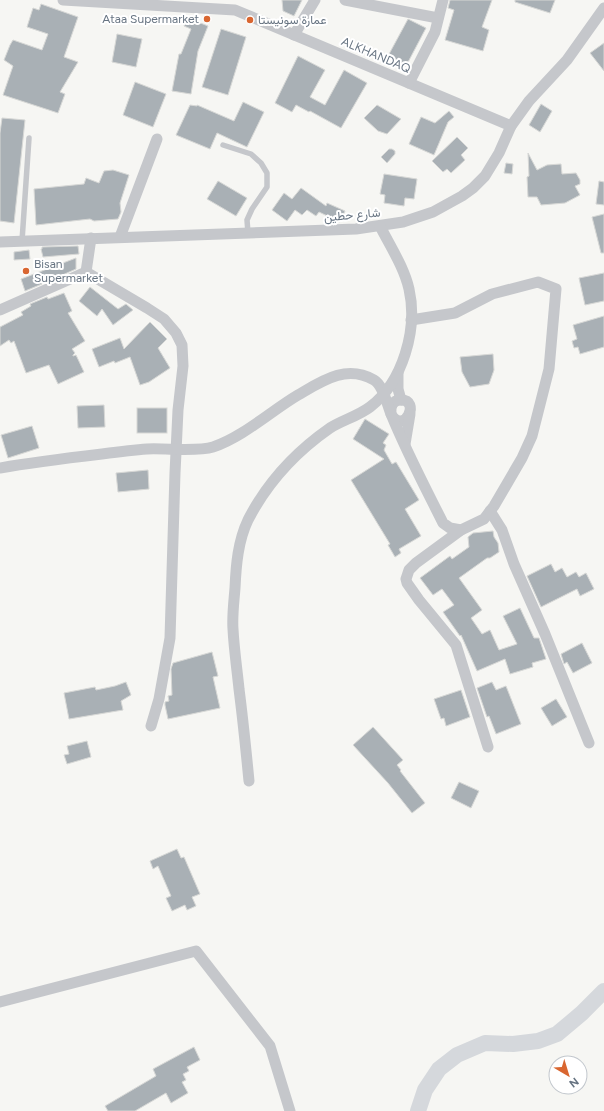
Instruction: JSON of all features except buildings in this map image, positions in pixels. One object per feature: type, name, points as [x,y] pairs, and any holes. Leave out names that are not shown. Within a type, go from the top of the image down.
[{"type":"main road","points":[[418,1111],[425,1090],[439,1069],[457,1055],[484,1043],[513,1044],[538,1041],[557,1034],[582,1013],[604,991]]},
{"type":"street","name":"ALKHANDAQ","points":[[63,0],[234,5],[294,34],[511,126]]},
{"type":"street","points":[[294,34],[315,0]]},
{"type":"street","points":[[345,0],[438,18]]},
{"type":"street","points":[[409,83],[435,32],[443,0]]},
{"type":"street","name":"شارع حطين","points":[[0,242],[356,229],[403,222],[433,212],[467,192],[485,176],[499,153],[511,126],[529,101],[566,60],[604,8]]},
{"type":"street","points":[[120,237],[157,139]]},
{"type":"street","points":[[369,408],[384,393],[398,371],[405,355],[412,320],[409,288],[401,267],[380,226]]},
{"type":"street","points":[[86,272],[90,238]]},
{"type":"street","points":[[0,310],[86,272]]},
{"type":"street","points":[[86,272],[164,319],[176,333],[182,345],[183,366],[178,410],[176,449],[170,638],[159,699],[151,726]]},
{"type":"street","points":[[412,320],[455,313],[492,294],[538,282],[556,289],[550,370],[532,436],[522,458],[484,519],[461,530],[436,548],[409,570],[406,579],[407,583],[419,600],[456,645],[488,747]]},
{"type":"street","points":[[398,371],[398,389],[401,400]]},
{"type":"street","points":[[0,468],[40,461],[146,449],[211,448],[223,443],[294,398],[334,375],[350,373],[366,376],[376,380],[384,393],[391,414],[443,523],[445,532],[436,548]]},
{"type":"street","points":[[384,393],[394,394],[409,404],[411,408],[405,444]]},
{"type":"street","points":[[391,414],[390,410],[392,404],[398,400],[401,400]]},
{"type":"street","points":[[249,781],[233,629],[236,567],[240,544],[248,520],[270,485],[282,470],[297,455],[331,428],[369,408],[378,406],[384,408],[399,420],[406,419],[410,414]]},
{"type":"street","points":[[490,511],[502,530],[514,564],[545,634],[589,743]]},
{"type":"street","points":[[443,523],[450,528],[461,530]]},
{"type":"street","points":[[0,1002],[196,951],[270,1046],[290,1111]]},
{"type":"lane","points":[[22,241],[29,138]]},
{"type":"lane","points":[[223,145],[251,154],[261,163],[267,173],[267,187],[252,209],[247,220],[248,233]]},
{"type":"place","name":"Ataa Supermarket","points":[[207,19]]},
{"type":"place","name":"عمارة سونيستا","points":[[250,20]]},
{"type":"place","name":"Bisan Supermarket","points":[[26,271]]}]
